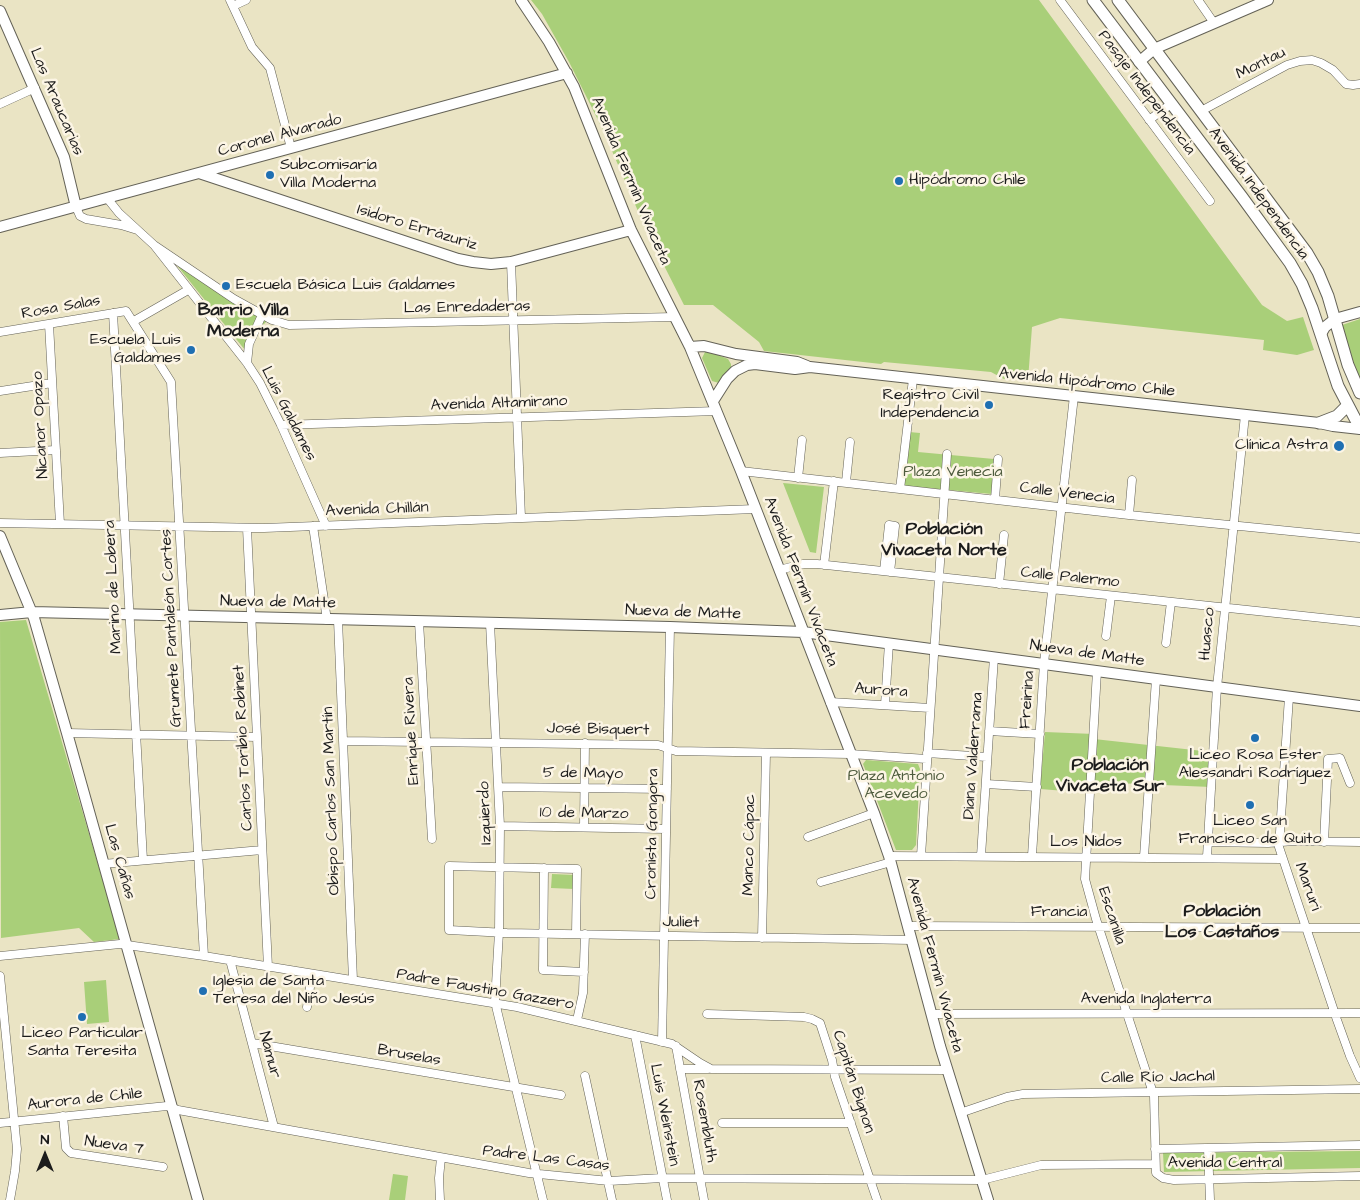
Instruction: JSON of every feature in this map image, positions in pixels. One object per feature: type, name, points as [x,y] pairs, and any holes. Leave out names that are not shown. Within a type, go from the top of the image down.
[{"type":"main road","name":"Avenida Independencia","points":[[1093,0],[1247,203],[1290,263],[1307,296],[1336,381],[1347,406],[1360,428]]},
{"type":"main road","name":"Avenida Independencia","points":[[1118,0],[1307,253],[1324,285],[1348,365],[1360,393]]},
{"type":"main road","points":[[1319,423],[1338,416],[1347,406]]},
{"type":"street","points":[[246,0],[231,3],[252,47],[270,68],[291,148]]},
{"type":"street","name":"Avenida Fermín Vivaceta","points":[[521,0],[540,27],[567,73],[581,103],[631,230],[690,347],[741,471],[874,813],[890,859],[947,1070],[988,1200]]},
{"type":"street","name":"Pasaje Independencia","points":[[1060,0],[1210,202]]},
{"type":"street","points":[[1198,0],[1214,23]]},
{"type":"street","points":[[1139,62],[1154,49],[1268,0]]},
{"type":"street","name":"Las Araucarias","points":[[0,11],[64,157],[76,207]]},
{"type":"street","name":"Montau","points":[[1201,111],[1287,65],[1300,61],[1308,60],[1320,63],[1333,70],[1346,84],[1360,84]]},
{"type":"street","name":"Coronel Alvarado","points":[[0,227],[567,73]]},
{"type":"street","points":[[0,104],[35,88]]},
{"type":"street","points":[[1149,120],[1171,104]]},
{"type":"street","points":[[224,166],[221,170],[221,176],[226,182]]},
{"type":"street","name":"Isidoro Errázuriz","points":[[198,173],[458,259],[491,264],[512,262],[631,230]]},
{"type":"street","name":"Luis Galdames","points":[[108,198],[112,206],[154,245],[260,383],[326,526]]},
{"type":"street","name":"Luis Galdames","points":[[76,207],[80,216],[86,219],[122,225],[136,230]]},
{"type":"street","name":"Las Enredaderas","points":[[154,245],[234,299],[262,315],[278,322],[293,325],[675,317]]},
{"type":"street","points":[[512,262],[521,518]]},
{"type":"street","points":[[134,321],[188,290]]},
{"type":"street","name":"Grumete Pantaleón Cortes","points":[[126,311],[168,374],[172,388],[204,956]]},
{"type":"street","name":"Rosa Salas","points":[[0,332],[126,311]]},
{"type":"street","points":[[1320,334],[1335,319],[1360,312]]},
{"type":"street","name":"Marino de Lobera","points":[[112,313],[143,860]]},
{"type":"street","points":[[246,363],[249,344],[262,315]]},
{"type":"street","name":"Nicanor Opazo","points":[[49,324],[60,524]]},
{"type":"street","name":"Avenida Hipódromo Chile","points":[[690,347],[704,346],[736,354],[797,362],[810,367]]},
{"type":"street","name":"Avenida Hipódromo Chile","points":[[713,401],[731,374],[746,365],[756,364],[795,369],[810,367],[1360,428]]},
{"type":"street","points":[[900,489],[913,379]]},
{"type":"street","points":[[0,391],[52,383]]},
{"type":"street","name":"Freirina","points":[[1032,856],[1044,663],[1074,396]]},
{"type":"street","name":"Avenida Altamirano","points":[[281,425],[717,411]]},
{"type":"street","name":"Huasco","points":[[1207,857],[1217,687],[1245,415]]},
{"type":"street","points":[[798,478],[802,440]]},
{"type":"street","points":[[846,482],[850,442]]},
{"type":"street","points":[[0,453],[56,450]]},
{"type":"street","points":[[920,856],[947,454]]},
{"type":"street","points":[[994,499],[998,459]]},
{"type":"street","name":"Calle Venecia","points":[[741,471],[1129,515],[1360,538]]},
{"type":"street","points":[[1129,515],[1132,480]]},
{"type":"street","points":[[824,564],[834,481]]},
{"type":"street","name":"Avenida Chillán","points":[[0,523],[246,528],[755,509]]},
{"type":"street","points":[[313,526],[327,620]]},
{"type":"street","name":"Carlos Toribio Robinet","points":[[246,528],[268,967]]},
{"type":"street","name":"Las Cañas","points":[[0,536],[32,612],[198,1200]]},
{"type":"street","points":[[999,584],[1004,536]]},
{"type":"street","points":[[887,571],[890,546]]},
{"type":"street","name":"Calle Palermo","points":[[779,570],[803,564],[824,564],[1360,622]]},
{"type":"street","points":[[1106,636],[1111,596]]},
{"type":"street","points":[[1166,643],[1170,602]]},
{"type":"street","name":"Nueva de Matte","points":[[0,614],[32,612],[670,627],[803,632],[1360,706]]},
{"type":"street","name":"Obispo Carlos San Martín","points":[[338,620],[354,980]]},
{"type":"street","name":"Enrique Rivera","points":[[419,622],[432,839]]},
{"type":"street","name":"Izquierdo","points":[[490,623],[500,826],[499,932],[495,1002],[543,1200]]},
{"type":"street","name":"Cronista Gongora","points":[[662,1042],[670,627]]},
{"type":"street","points":[[885,706],[889,643]]},
{"type":"street","name":"Diana Valderrama","points":[[981,856],[994,657]]},
{"type":"street","name":"Escanilla","points":[[1097,671],[1085,882],[1153,1091],[1155,1164]]},
{"type":"street","points":[[1144,857],[1156,679]]},
{"type":"street","name":"Maruri","points":[[1289,697],[1279,842],[1282,858],[1334,1013],[1360,1078]]},
{"type":"street","name":"Aurora","points":[[830,702],[930,708]]},
{"type":"street","points":[[989,731],[1040,734]]},
{"type":"street","points":[[67,733],[257,736]]},
{"type":"street","name":"José Bisquert","points":[[344,741],[658,745],[676,751],[987,757]]},
{"type":"street","points":[[584,827],[585,744]]},
{"type":"street","name":"Manco Cápac","points":[[762,938],[766,753]]},
{"type":"street","points":[[1324,842],[1328,759],[1340,758],[1350,783]]},
{"type":"street","points":[[986,784],[1037,787]]},
{"type":"street","name":"5 de Mayo","points":[[499,787],[667,789]]},
{"type":"street","points":[[808,836],[874,813]]},
{"type":"street","name":"10 de Marzo","points":[[500,826],[666,829]]},
{"type":"street","points":[[1207,842],[1360,842]]},
{"type":"street","points":[[103,864],[262,850]]},
{"type":"street","name":"Los Nidos","points":[[821,882],[890,859],[920,856],[1282,858]]},
{"type":"street","name":"Juliet","points":[[500,867],[449,866],[449,930],[544,934],[912,940]]},
{"type":"street","points":[[500,867],[577,869],[576,934]]},
{"type":"street","points":[[544,868],[543,970],[584,972]]},
{"type":"street","name":"Francia","points":[[908,926],[1360,928]]},
{"type":"street","points":[[577,1020],[583,993],[585,934]]},
{"type":"street","name":"Padre Faustino Gazzero","points":[[0,956],[114,944],[230,960],[495,1002],[577,1020],[676,1046],[700,1063],[712,1068]]},
{"type":"street","name":"Namur","points":[[230,960],[274,1128]]},
{"type":"street","points":[[307,1007],[312,974]]},
{"type":"street","points":[[0,976],[17,1155],[10,1200]]},
{"type":"street","name":"Avenida Inglaterra","points":[[932,1014],[1360,1013]]},
{"type":"street","name":"Capitán Bignon","points":[[707,1014],[804,1017],[820,1023],[876,1200]]},
{"type":"street","name":"Luis Weinstein","points":[[635,1035],[667,1200]]},
{"type":"street","name":"Bruselas","points":[[252,1043],[515,1088],[561,1094]]},
{"type":"street","name":"Rosembluth","points":[[676,1046],[704,1200]]},
{"type":"street","name":"Padre Faustino Gazzero","points":[[680,1069],[947,1070]]},
{"type":"street","points":[[586,1076],[612,1200]]},
{"type":"street","name":"Calle Río Jachal","points":[[960,1113],[1017,1094],[1360,1089]]},
{"type":"street","name":"Aurora de Chile","points":[[0,1123],[167,1106],[172,1108]]},
{"type":"street","name":"Padre Las Casas","points":[[172,1108],[536,1174],[609,1181],[662,1178],[982,1180]]},
{"type":"street","name":"Nueva 7","points":[[63,1116],[66,1148],[71,1153],[163,1167]]},
{"type":"street","points":[[722,1123],[851,1123]]},
{"type":"street","name":"Avenida Central","points":[[1155,1149],[1360,1146]]},
{"type":"street","points":[[1208,1148],[1210,1200]]},
{"type":"street","points":[[440,1200],[439,1178],[441,1158]]},
{"type":"street","name":"Avenida Central","points":[[982,1180],[1041,1165],[1155,1164],[1157,1174],[1166,1179],[1360,1176]]},
{"type":"green space","name":"Hipódromo Chile","points":[[531,0],[1039,0],[1262,305],[1287,321],[1303,317],[1314,350],[1297,355],[1263,350],[1264,340],[1060,318],[1032,327],[1028,380],[1004,379],[991,372],[884,362],[881,364],[764,351],[759,342],[713,305],[684,305],[647,232],[603,130],[569,62],[542,14]]},
{"type":"green space","points":[[175,263],[270,318],[257,331],[249,355]]},
{"type":"green space","points":[[1360,319],[1360,384],[1342,325]]},
{"type":"green space","points":[[708,351],[728,359],[731,364],[731,368],[719,383],[712,381],[702,358],[705,352]]},
{"type":"green space","name":"Plaza Venecia","points":[[909,432],[920,433],[918,452],[994,459],[992,494],[905,486],[903,484]]},
{"type":"green space","points":[[783,483],[824,487],[816,553],[810,552]]},
{"type":"green space","points":[[26,620],[120,939],[94,942],[79,928],[1,938],[0,622]]},
{"type":"green space","points":[[1045,732],[1094,734],[1094,739],[1212,752],[1211,787],[1091,782],[1091,793],[1040,789]]},
{"type":"green space","name":"Plaza Antonio Acevedo","points":[[866,760],[918,764],[920,769],[916,845],[912,850],[896,850],[863,764]]},
{"type":"green space","points":[[552,874],[575,875],[574,889],[551,888]]},
{"type":"green space","points":[[106,980],[109,1022],[87,1024],[84,982]]},
{"type":"green space","points":[[1360,1151],[1360,1168],[1164,1172],[1163,1153]]},
{"type":"green space","points":[[393,1174],[408,1176],[405,1200],[389,1200]]},
{"type":"place","name":"Subcomisaría Villa Moderna","points":[[270,175]]},
{"type":"place","name":"Hipódromo Chile","points":[[899,181]]},
{"type":"place","name":"Escuela Básica Luis Galdames","points":[[226,286]]},
{"type":"place","name":"Escuela Luis Galdames","points":[[191,350]]},
{"type":"place","name":"Registro Civil Independencia","points":[[989,405]]},
{"type":"place","name":"Clínica Astra","points":[[1339,446]]},
{"type":"place","name":"Liceo Rosa Ester Alessandri Rodríguez","points":[[1255,738]]},
{"type":"place","name":"Liceo San Francisco de Quito","points":[[1250,805]]},
{"type":"place","name":"Iglesia de Santa Teresa del Niño Jesús","points":[[203,991]]},
{"type":"place","name":"Liceo Particular Santa Teresita","points":[[82,1017]]},
{"type":"district","name":"Barrio Villa Moderna","points":[[243,321]]},
{"type":"district","name":"Población Vivaceta Norte","points":[[944,540]]},
{"type":"district","name":"Población Vivaceta Sur","points":[[1110,776]]},
{"type":"district","name":"Población Los Castaños","points":[[1222,922]]}]
